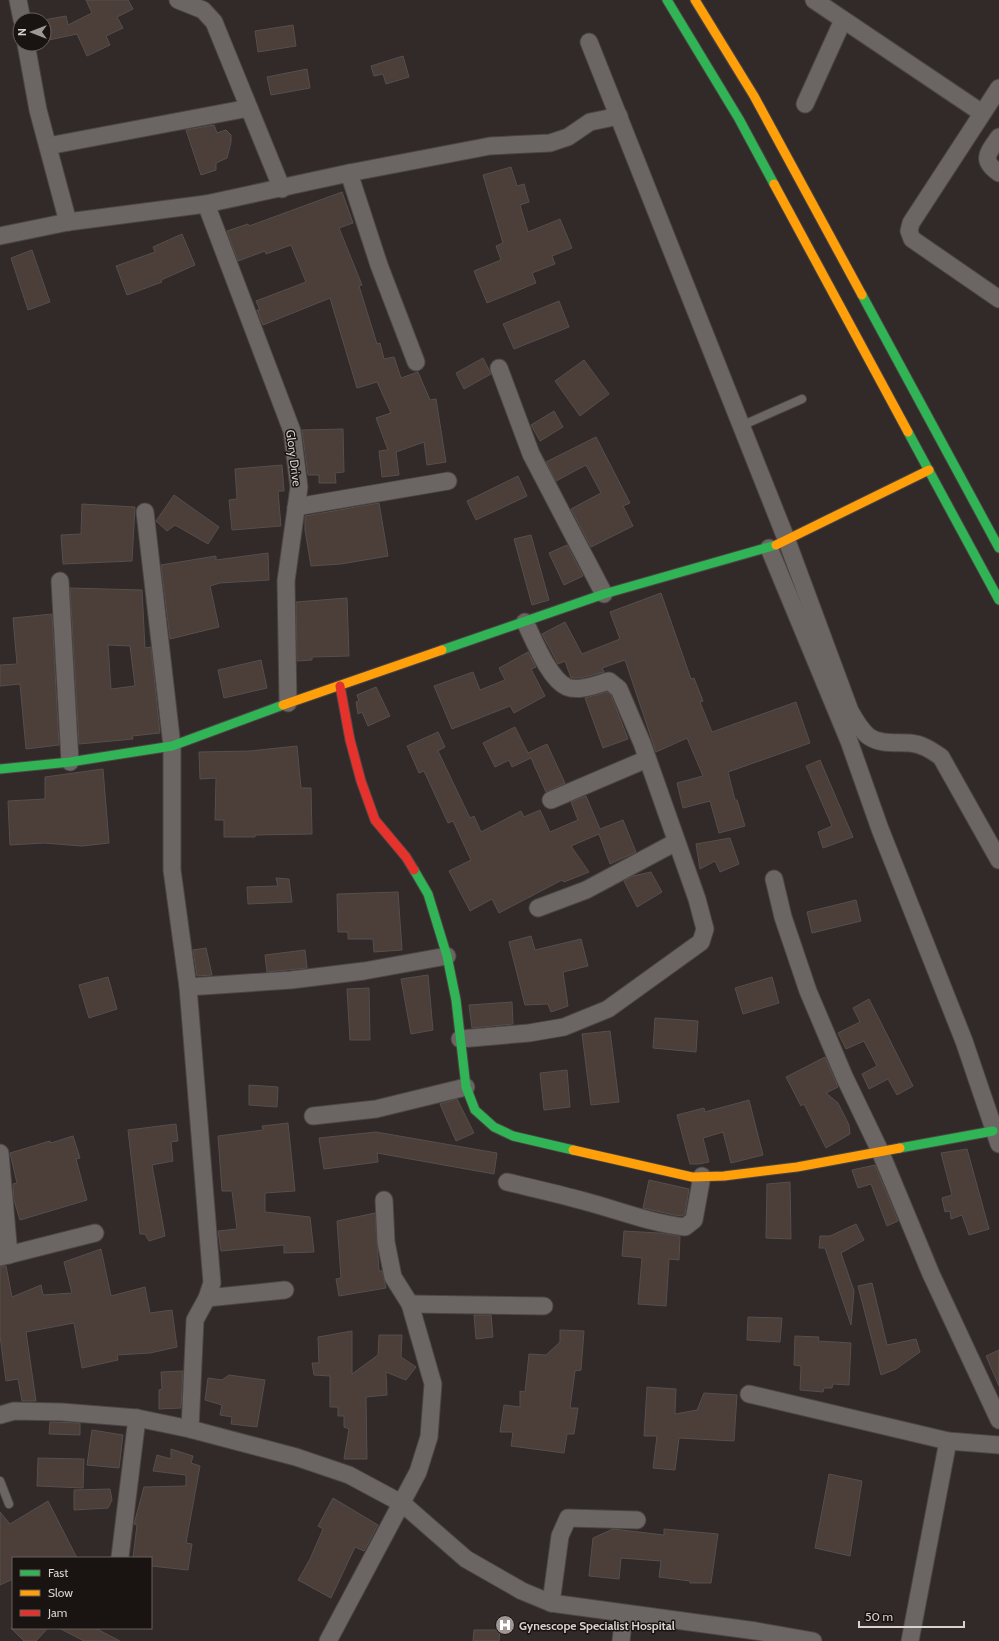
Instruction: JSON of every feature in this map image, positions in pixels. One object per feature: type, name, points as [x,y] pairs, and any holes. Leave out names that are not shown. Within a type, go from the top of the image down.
[{"type":"street","points":[[18,0],[20,12]]},
{"type":"street","points":[[178,0],[203,10],[214,22],[282,189]]},
{"type":"street","points":[[666,0],[739,119],[999,600]]},
{"type":"street","points":[[695,0],[754,96],[999,548]]},
{"type":"street","points":[[814,0],[982,113]]},
{"type":"street","points":[[805,104],[843,20]]},
{"type":"street","points":[[589,42],[740,426],[787,541],[850,711],[860,728],[870,737],[889,744],[911,744],[928,748],[941,757],[999,860]]},
{"type":"street","points":[[27,52],[38,110],[68,222]]},
{"type":"street","points":[[999,88],[911,223],[909,231],[912,239],[999,298]]},
{"type":"street","points":[[48,146],[249,108]]},
{"type":"street","points":[[0,236],[68,222],[206,204],[282,189],[349,173],[490,146],[550,143],[568,137],[590,122],[619,116]]},
{"type":"street","points":[[999,137],[989,152],[987,159],[990,167],[999,173]]},
{"type":"street","points":[[349,173],[379,265],[416,362]]},
{"type":"street","name":"Glory Drive","points":[[206,204],[292,431],[299,487],[286,581],[288,703]]},
{"type":"street","points":[[499,368],[531,454],[604,594]]},
{"type":"street","points":[[0,769],[70,762],[172,746],[288,703],[604,594],[769,548],[787,541],[929,470]]},
{"type":"street","points":[[296,507],[448,481]]},
{"type":"street","points":[[145,512],[172,746],[172,870],[188,987],[212,1283],[207,1298],[195,1320],[193,1336],[190,1429]]},
{"type":"street","points":[[340,686],[352,747],[361,781],[375,820],[406,857],[428,894],[447,956],[456,1000],[466,1087],[475,1110],[494,1128],[513,1136],[613,1160],[692,1176],[724,1176],[797,1167],[880,1151],[996,1137],[964,1041],[880,829],[849,741],[769,548]]},
{"type":"street","points":[[60,581],[70,762]]},
{"type":"street","points":[[460,1039],[529,1033],[564,1027],[608,1009],[701,942],[705,929],[697,900],[647,759],[619,689],[609,681],[587,687],[568,687],[554,678],[525,622]]},
{"type":"street","points":[[551,800],[647,759]]},
{"type":"street","points":[[538,908],[586,890],[676,842]]},
{"type":"street","points":[[774,879],[783,918],[808,991],[844,1076],[880,1151],[932,1274],[999,1420]]},
{"type":"street","points":[[188,987],[291,980],[364,971],[447,956]]},
{"type":"street","points":[[313,1116],[376,1109],[466,1087]]},
{"type":"street","points":[[0,1153],[5,1256],[95,1233]]},
{"type":"street","points":[[506,1182],[585,1201],[622,1213],[672,1225],[685,1226],[694,1220],[702,1176]]},
{"type":"street","points":[[328,1641],[403,1504],[418,1472],[429,1437],[433,1384],[410,1304],[393,1277],[386,1242],[384,1200]]},
{"type":"street","points":[[207,1298],[285,1290]]},
{"type":"street","points":[[410,1304],[544,1306]]},
{"type":"street","points":[[749,1394],[948,1441],[999,1445]]},
{"type":"street","points":[[0,1415],[14,1411],[62,1412],[137,1418],[190,1429],[296,1457],[349,1475],[403,1504],[466,1559],[522,1591],[550,1603],[756,1631],[813,1641]]},
{"type":"street","points":[[120,1557],[137,1418]]},
{"type":"street","points":[[910,1641],[948,1441]]},
{"type":"street","points":[[550,1603],[560,1536],[568,1518],[637,1520]]},
{"type":"street","points":[[621,1641],[624,1614]]},
{"type":"lane","points":[[740,426],[802,399]]},
{"type":"lane","points":[[0,1481],[9,1504]]},
{"type":"building","points":[[86,0],[128,0],[133,9],[117,17],[123,28],[106,36],[110,45],[87,56],[77,34],[52,39],[52,19],[66,16],[68,25],[92,13]]},
{"type":"building","points":[[293,25],[296,46],[258,52],[255,31]]},
{"type":"building","points":[[403,56],[409,77],[386,84],[383,74],[374,76],[371,66]]},
{"type":"building","points":[[307,69],[310,88],[271,95],[267,77]]},
{"type":"building","points":[[214,125],[217,133],[226,130],[231,135],[227,158],[216,163],[216,170],[201,175],[186,130]]},
{"type":"building","points":[[511,167],[517,186],[524,184],[529,202],[520,205],[528,232],[560,219],[572,248],[552,256],[555,264],[532,273],[536,283],[487,303],[474,271],[501,260],[496,246],[503,243],[483,175]]},
{"type":"building","points":[[342,192],[353,223],[339,228],[362,285],[359,286],[377,344],[380,343],[384,359],[394,357],[401,378],[418,372],[430,400],[436,399],[446,462],[427,465],[424,442],[396,452],[399,475],[382,477],[379,451],[388,450],[376,418],[391,413],[377,382],[357,388],[330,298],[263,325],[257,310],[260,310],[256,301],[306,282],[291,245],[266,254],[265,251],[238,261],[227,231],[248,224],[249,226]]},
{"type":"building","points":[[182,234],[195,265],[161,280],[162,282],[127,295],[116,266],[155,252],[153,247]]},
{"type":"building","points":[[32,250],[50,302],[28,310],[11,258]]},
{"type":"building","points":[[559,301],[569,327],[514,349],[503,324]]},
{"type":"building","points":[[483,358],[491,374],[464,389],[456,373]]},
{"type":"building","points":[[584,360],[609,394],[580,416],[555,381]]},
{"type":"building","points":[[554,411],[563,427],[540,441],[531,425]]},
{"type":"building","points":[[343,429],[344,472],[335,473],[336,483],[319,483],[319,475],[308,475],[302,430]]},
{"type":"building","points":[[596,437],[630,503],[623,506],[633,526],[591,547],[571,509],[601,493],[586,465],[556,481],[546,462]]},
{"type":"building","points":[[282,465],[284,491],[278,491],[281,526],[232,530],[229,500],[237,499],[235,469]]},
{"type":"building","points":[[518,476],[527,496],[476,520],[467,501]]},
{"type":"building","points":[[174,495],[219,527],[208,544],[175,525],[167,531],[156,521]]},
{"type":"building","points":[[379,503],[388,556],[341,564],[311,566],[305,530],[305,516]]},
{"type":"building","points":[[82,504],[135,507],[132,561],[63,564],[61,535],[81,534]]},
{"type":"building","points":[[531,535],[549,600],[532,605],[514,539]]},
{"type":"building","points":[[567,545],[583,576],[564,585],[549,553]]},
{"type":"building","points":[[268,553],[269,580],[220,583],[210,586],[219,627],[170,639],[161,565],[216,556],[216,560]]},
{"type":"building","points":[[70,588],[142,590],[145,648],[151,647],[160,733],[132,736],[133,739],[79,744]],"holes":[[[108,645],[130,646],[135,686],[111,689]]]},
{"type":"building","points":[[661,593],[691,679],[694,678],[703,701],[700,702],[712,732],[796,702],[810,743],[728,772],[735,800],[737,800],[745,826],[719,833],[710,801],[683,808],[677,783],[703,776],[687,738],[656,752],[625,660],[602,668],[604,672],[581,678],[571,678],[565,661],[558,664],[542,634],[565,622],[582,654],[620,639],[610,612]]},
{"type":"building","points":[[347,598],[349,656],[312,657],[312,660],[297,661],[296,602]]},
{"type":"building","points":[[52,614],[59,745],[26,749],[20,684],[0,686],[0,665],[17,664],[13,618]]},
{"type":"building","points":[[528,652],[536,667],[531,669],[545,696],[514,713],[510,706],[452,729],[434,686],[473,672],[480,690],[505,680],[499,668]]},
{"type":"building","points":[[261,660],[267,688],[224,698],[218,670]]},
{"type":"building","points":[[376,687],[390,716],[368,726],[362,712],[358,714],[356,702],[359,701],[357,695]]},
{"type":"building","points":[[607,692],[611,695],[628,739],[603,748],[585,698]]},
{"type":"building","points":[[515,727],[528,753],[547,744],[565,783],[546,792],[531,758],[512,767],[509,760],[495,767],[483,743]]},
{"type":"building","points":[[438,732],[445,747],[438,751],[470,818],[474,816],[481,832],[521,811],[524,817],[540,810],[550,832],[578,820],[571,802],[586,796],[600,829],[623,820],[636,852],[610,864],[599,834],[571,846],[589,872],[564,882],[562,880],[499,913],[492,899],[470,911],[449,871],[471,860],[453,821],[448,823],[424,771],[419,773],[407,746]]},
{"type":"building","points":[[297,746],[301,788],[311,788],[312,834],[224,837],[224,820],[215,820],[216,778],[200,779],[199,752],[250,751]]},
{"type":"building","points":[[820,760],[853,837],[823,848],[818,832],[832,826],[806,766]]},
{"type":"building","points":[[103,769],[109,843],[82,846],[44,843],[10,845],[8,801],[45,799],[45,777]]},
{"type":"building","points":[[730,838],[739,864],[720,872],[715,861],[700,869],[696,844]]},
{"type":"building","points":[[651,872],[662,892],[637,907],[624,881],[633,876]]},
{"type":"building","points":[[276,878],[289,879],[292,902],[248,904],[247,887],[278,886]]},
{"type":"building","points":[[398,892],[402,950],[374,952],[373,939],[348,939],[348,932],[338,932],[337,894]]},
{"type":"building","points":[[856,900],[861,921],[812,933],[807,912]]},
{"type":"building","points":[[531,936],[535,950],[581,939],[588,966],[563,972],[568,1006],[551,1012],[548,1004],[525,1005],[509,942]]},
{"type":"building","points":[[206,948],[212,975],[197,976],[193,950]]},
{"type":"building","points":[[305,950],[307,968],[267,972],[265,955]]},
{"type":"building","points":[[428,975],[433,1030],[411,1034],[401,979]]},
{"type":"building","points":[[108,977],[117,1009],[89,1018],[79,985]]},
{"type":"building","points":[[772,977],[779,1003],[743,1014],[735,988]]},
{"type":"building","points":[[369,988],[370,1040],[350,1040],[347,989]]},
{"type":"building","points":[[869,999],[913,1086],[897,1095],[888,1079],[869,1089],[862,1074],[877,1066],[864,1041],[846,1049],[838,1033],[860,1022],[853,1008]]},
{"type":"building","points":[[512,1002],[513,1024],[472,1028],[469,1005]]},
{"type":"building","points":[[655,1018],[698,1021],[696,1052],[653,1048]]},
{"type":"building","points":[[610,1031],[619,1102],[591,1105],[582,1034]]},
{"type":"building","points":[[825,1057],[838,1087],[826,1093],[838,1103],[849,1125],[850,1134],[826,1148],[804,1104],[801,1106],[786,1077]]},
{"type":"building","points":[[567,1070],[570,1107],[544,1110],[540,1073]]},
{"type":"building","points":[[249,1085],[278,1087],[277,1107],[249,1105]]},
{"type":"building","points":[[457,1099],[474,1133],[456,1141],[440,1104]]},
{"type":"building","points":[[749,1100],[763,1155],[731,1163],[723,1132],[703,1138],[709,1162],[690,1164],[677,1115],[704,1108],[705,1112]]},
{"type":"building","points":[[288,1123],[295,1191],[265,1193],[265,1212],[310,1217],[314,1252],[284,1253],[284,1245],[221,1251],[218,1231],[237,1229],[232,1191],[222,1191],[218,1136],[263,1130],[262,1126]]},
{"type":"building","points":[[176,1124],[178,1141],[171,1142],[173,1161],[152,1165],[165,1236],[149,1241],[145,1234],[140,1234],[128,1130]]},
{"type":"building","points":[[376,1132],[497,1153],[494,1174],[377,1153],[378,1162],[324,1169],[319,1138]]},
{"type":"building","points":[[73,1136],[80,1158],[76,1159],[87,1200],[20,1220],[14,1200],[13,1184],[17,1183],[10,1153]]},
{"type":"building","points":[[967,1149],[989,1229],[969,1235],[962,1215],[951,1219],[950,1211],[945,1212],[942,1198],[952,1195],[941,1153]]},
{"type":"building","points":[[875,1165],[898,1221],[887,1226],[871,1184],[858,1188],[852,1170]]},
{"type":"building","points":[[649,1180],[689,1189],[685,1214],[682,1216],[674,1215],[643,1208]]},
{"type":"building","points":[[790,1182],[791,1239],[766,1238],[767,1184]]},
{"type":"building","points":[[375,1213],[379,1271],[382,1271],[386,1288],[339,1296],[336,1279],[341,1278],[337,1221]]},
{"type":"building","points":[[856,1224],[864,1240],[841,1253],[854,1291],[851,1325],[825,1248],[819,1248],[820,1236],[830,1236]]},
{"type":"building","points":[[624,1231],[680,1236],[679,1260],[669,1259],[666,1306],[638,1304],[642,1258],[622,1256]]},
{"type":"building","points":[[101,1249],[111,1296],[145,1287],[150,1313],[172,1310],[177,1347],[150,1353],[117,1355],[118,1360],[82,1368],[74,1323],[26,1332],[36,1401],[22,1401],[18,1379],[6,1381],[0,1336],[0,1267],[6,1266],[12,1297],[41,1285],[43,1295],[72,1293],[64,1262]]},
{"type":"building","points":[[872,1283],[887,1345],[916,1339],[920,1352],[896,1369],[881,1375],[858,1286]]},
{"type":"building","points":[[474,1315],[491,1315],[493,1337],[476,1339]]},
{"type":"building","points":[[748,1317],[782,1318],[780,1342],[747,1340]]},
{"type":"building","points":[[560,1330],[584,1331],[581,1370],[575,1371],[570,1408],[578,1408],[574,1434],[567,1434],[564,1453],[511,1446],[513,1432],[500,1432],[504,1405],[520,1407],[520,1391],[525,1392],[529,1354],[546,1355],[560,1342]]},
{"type":"building","points":[[352,1331],[352,1374],[378,1355],[379,1335],[402,1335],[401,1357],[416,1367],[406,1380],[386,1372],[387,1395],[366,1397],[367,1459],[344,1459],[349,1429],[344,1427],[344,1416],[338,1416],[338,1407],[330,1407],[330,1376],[314,1375],[312,1363],[319,1363],[318,1337]]},
{"type":"building","points":[[795,1336],[819,1337],[818,1341],[851,1343],[849,1385],[833,1384],[832,1388],[824,1388],[823,1392],[800,1390],[801,1366],[794,1365]]},
{"type":"building","points":[[999,1350],[999,1386],[986,1356]]},
{"type":"building","points":[[183,1371],[181,1408],[159,1409],[159,1390],[162,1389],[161,1372]]},
{"type":"building","points":[[229,1375],[265,1380],[257,1427],[231,1424],[232,1417],[220,1415],[222,1405],[205,1400],[208,1378],[222,1380]]},
{"type":"building","points":[[647,1387],[676,1389],[675,1414],[697,1410],[704,1393],[737,1395],[734,1441],[679,1438],[675,1470],[653,1468],[657,1436],[644,1436]]},
{"type":"building","points":[[50,1422],[80,1423],[80,1435],[49,1434]]},
{"type":"building","points":[[92,1430],[123,1435],[119,1468],[87,1465]]},
{"type":"building","points":[[171,1449],[193,1456],[191,1463],[200,1466],[186,1543],[192,1544],[188,1570],[152,1566],[152,1557],[133,1557],[137,1525],[134,1524],[144,1487],[186,1486],[186,1475],[153,1471],[157,1455],[171,1459]]},
{"type":"building","points":[[38,1458],[84,1459],[83,1488],[37,1486]]},
{"type":"building","points":[[829,1474],[862,1481],[850,1556],[815,1548]]},
{"type":"building","points":[[110,1489],[112,1500],[108,1508],[74,1510],[74,1490]]},
{"type":"building","points":[[333,1498],[378,1525],[364,1551],[355,1547],[331,1598],[298,1580],[310,1559],[323,1529],[318,1526]]},
{"type":"building","points":[[48,1501],[76,1557],[12,1557],[12,1579],[0,1585],[0,1512],[10,1524]]},
{"type":"building","points":[[613,1529],[664,1535],[664,1529],[718,1534],[711,1583],[690,1583],[690,1581],[659,1577],[661,1561],[621,1558],[619,1579],[589,1576],[593,1538]]},
{"type":"building","points":[[12,1629],[47,1629],[36,1641],[24,1641]]},
{"type":"building","points":[[61,1629],[97,1629],[120,1641],[84,1641]]},
{"type":"building","points":[[474,1630],[500,1630],[499,1641],[473,1641]]},
{"type":"traffic: fast","points":[[667,0],[739,119],[774,184]]},
{"type":"traffic: fast","points":[[862,295],[999,548]]},
{"type":"traffic: fast","points":[[908,432],[999,600]]},
{"type":"traffic: fast","points":[[442,650],[604,594],[776,545]]},
{"type":"traffic: fast","points":[[0,769],[70,762],[172,746],[283,705]]},
{"type":"traffic: fast","points":[[414,870],[428,894],[447,956],[456,1000],[466,1087],[475,1110],[494,1127],[513,1136],[573,1150]]},
{"type":"traffic: fast","points":[[900,1148],[993,1131]]},
{"type":"traffic: slow","points":[[695,0],[754,96],[862,295]]},
{"type":"traffic: slow","points":[[774,184],[908,432]]},
{"type":"traffic: slow","points":[[776,545],[929,470]]},
{"type":"traffic: slow","points":[[283,705],[442,650]]},
{"type":"traffic: slow","points":[[573,1150],[692,1177],[724,1176],[797,1167],[900,1148]]},
{"type":"traffic: jam","points":[[340,686],[350,740],[361,781],[375,820],[406,857],[414,870]]},
{"type":"place","name":"Gynescope Specialist Hospital","points":[[505,1625]]}]
